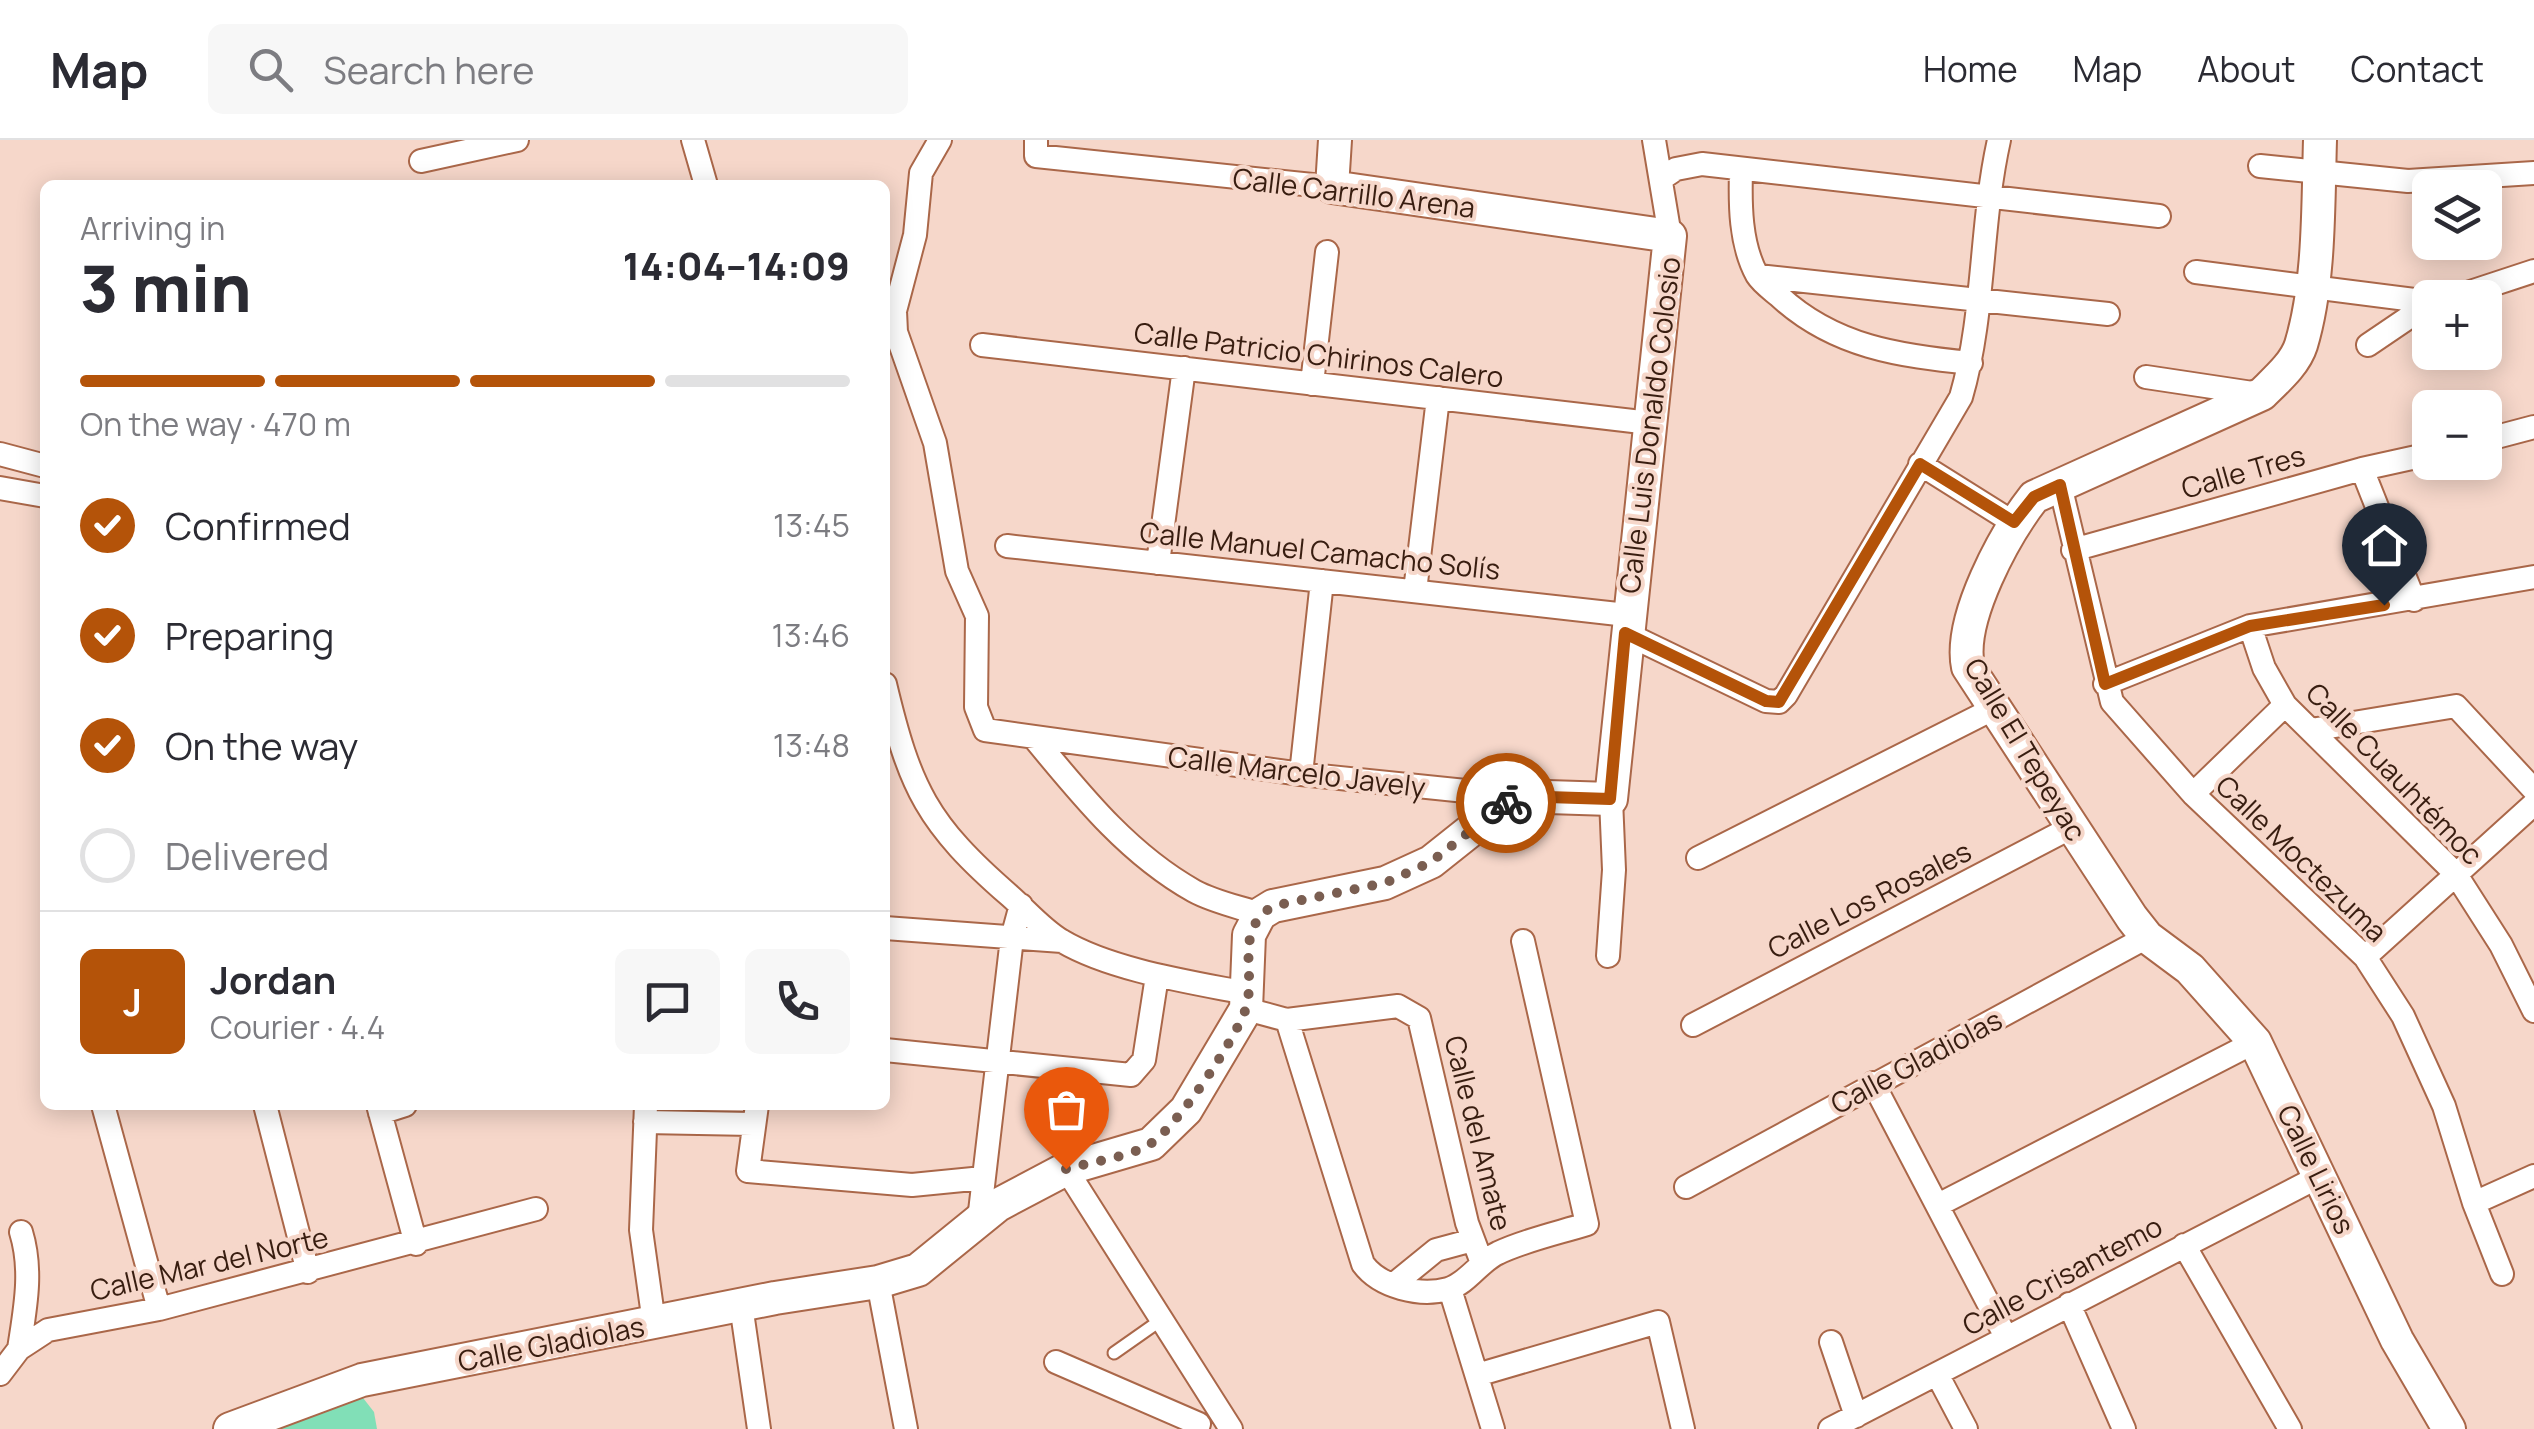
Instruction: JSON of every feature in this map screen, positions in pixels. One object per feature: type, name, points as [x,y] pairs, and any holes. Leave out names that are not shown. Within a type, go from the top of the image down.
[{"type":"street","points":[[421,162],[517,140]]},
{"type":"street","points":[[693,140],[705,180]]},
{"type":"street","name":"Calle Marcelo Javely","points":[[940,140],[921,173],[915,235],[895,312],[896,332],[935,443],[957,571],[976,616],[976,706],[985,730],[1301,774],[1514,796],[1610,799]]},
{"type":"street","points":[[1332,187],[1336,140]]},
{"type":"street","points":[[1654,140],[1664,177],[1670,236]]},
{"type":"street","points":[[1999,140],[1986,197],[1971,363],[1961,398],[1920,464],[2014,522],[2034,497],[2262,394],[2300,348],[2310,286],[2319,156]]},
{"type":"street","name":"Calle Carrillo Arena","points":[[1036,148],[1670,236]]},
{"type":"street","points":[[2260,166],[2319,156],[2408,181],[2534,173]]},
{"type":"street","points":[[1664,177],[1676,168],[1702,164],[2159,216]]},
{"type":"street","points":[[1741,170],[1740,215],[1758,276],[1795,311],[1828,332],[1898,356],[1971,363]]},
{"type":"street","name":"Calle Luis Donaldo Colosio","points":[[1608,956],[1610,799],[1670,236]]},
{"type":"street","points":[[1312,384],[1328,252]]},
{"type":"street","points":[[2502,281],[2534,270]]},
{"type":"street","points":[[2196,272],[2412,300]]},
{"type":"street","points":[[1758,276],[1976,296],[2108,314]]},
{"type":"street","points":[[2368,345],[2412,314]]},
{"type":"street","name":"Calle Patricio Chirinos Calero","points":[[982,344],[1650,424]]},
{"type":"street","points":[[1158,562],[1184,368]]},
{"type":"street","points":[[2146,377],[2262,394]]},
{"type":"street","points":[[1415,591],[1438,398]]},
{"type":"street","points":[[2502,435],[2534,427]]},
{"type":"street","points":[[0,454],[40,465]]},
{"type":"street","name":"Calle Tres","points":[[2073,550],[2362,468],[2412,458]]},
{"type":"street","name":"Calle Manuel Camacho Solís","points":[[1007,546],[1415,591],[1626,624],[1766,701],[1779,702],[1920,464]]},
{"type":"street","points":[[2362,468],[2414,600]]},
{"type":"street","points":[[2060,485],[2105,684],[2250,626],[2534,576]]},
{"type":"street","points":[[0,488],[40,495]]},
{"type":"street","name":"Calle El Tepeyac","points":[[2014,522],[1968,626],[1964,648],[1968,666],[2148,937]]},
{"type":"street","points":[[1301,774],[1322,581]]},
{"type":"street","name":"Calle Cuauhtémoc","points":[[2250,626],[2264,668],[2285,704],[2455,873],[2501,946],[2534,1011]]},
{"type":"street","name":"Calle Moctezuma","points":[[2105,684],[2112,702],[2193,794],[2365,957],[2403,1016],[2436,1088],[2502,1274]]},
{"type":"street","points":[[2193,794],[2285,704]]},
{"type":"street","points":[[2312,730],[2456,706],[2534,790]]},
{"type":"street","points":[[1698,858],[1995,708]]},
{"type":"street","points":[[890,718],[906,768],[936,822],[968,860],[1062,941]]},
{"type":"street","points":[[1034,738],[1089,806],[1142,855],[1197,892],[1260,914]]},
{"type":"street","points":[[1246,1001],[1248,934],[1260,914],[1273,906],[1400,876],[1431,862],[1514,796]]},
{"type":"street","points":[[2365,957],[2534,804]]},
{"type":"street","name":"Calle Los Rosales","points":[[1693,1025],[2072,827]]},
{"type":"street","points":[[979,1220],[1012,938],[1020,906]]},
{"type":"street","points":[[890,928],[1062,941]]},
{"type":"street","name":"Calle Lirios","points":[[2148,937],[2190,969],[2255,1042],[2322,1175],[2397,1340],[2450,1429]]},
{"type":"street","name":"Calle Gladiolas","points":[[1686,1187],[2148,937]]},
{"type":"street","name":"Calle del Amate","points":[[1062,941],[1158,976],[1246,1001],[1287,1020],[1398,1006],[1419,1018],[1478,1251]]},
{"type":"street","points":[[1382,1281],[1436,1250],[1499,1252],[1587,1224],[1523,941]]},
{"type":"street","points":[[890,1051],[996,1064],[1131,1074],[1144,1060],[1158,976]]},
{"type":"street","name":"Calle Gladiolas","points":[[230,1429],[362,1380],[878,1282],[918,1270],[979,1220],[1066,1169],[1150,1144],[1186,1110],[1246,1001]]},
{"type":"street","points":[[1287,1020],[1363,1264],[1382,1281],[1422,1291],[1450,1289],[1478,1251]]},
{"type":"street","points":[[1938,1205],[2255,1042]]},
{"type":"street","points":[[1873,1083],[2006,1338]]},
{"type":"street","points":[[104,1110],[159,1309]]},
{"type":"street","points":[[265,1110],[308,1272]]},
{"type":"street","points":[[379,1110],[416,1244]]},
{"type":"street","points":[[654,1323],[642,1230],[645,1113],[755,1115],[748,1172],[912,1185],[983,1178]]},
{"type":"street","points":[[1066,1169],[1230,1429]]},
{"type":"street","name":"Calle Crisantemo","points":[[1830,1429],[2322,1175]]},
{"type":"street","points":[[2474,1203],[2534,1176]]},
{"type":"street","name":"Calle Mar del Norte","points":[[19,1349],[48,1330],[159,1309],[536,1210]]},
{"type":"street","points":[[0,1374],[19,1349],[28,1292],[28,1255],[21,1232]]},
{"type":"street","points":[[2184,1244],[2290,1429]]},
{"type":"street","points":[[878,1282],[906,1429]]},
{"type":"street","points":[[1450,1289],[1493,1429]]},
{"type":"street","points":[[2070,1304],[2124,1429]]},
{"type":"street","points":[[741,1305],[758,1429]]},
{"type":"street","points":[[1478,1375],[1658,1322],[1683,1429]]},
{"type":"street","points":[[1831,1342],[1856,1416]]},
{"type":"street","points":[[1056,1362],[1198,1426],[1210,1398]]},
{"type":"street","points":[[1937,1374],[1966,1429]]},
{"type":"lane","points":[[1114,1354],[1161,1320]]},
{"type":"green space","points":[[349,1380],[374,1412],[377,1429],[245,1429]]},
{"type":"way so far","points":[[1066,1169],[1150,1144],[1186,1110],[1246,1009],[1248,934],[1260,914],[1273,906],[1385,883],[1431,862],[1506,803]]},
{"type":"route","points":[[1506,803],[1514,796],[1610,799],[1625,633],[1766,701],[1779,702],[1920,464],[2014,522],[2034,497],[2060,485],[2105,684],[2250,626],[2384,605]]}]
